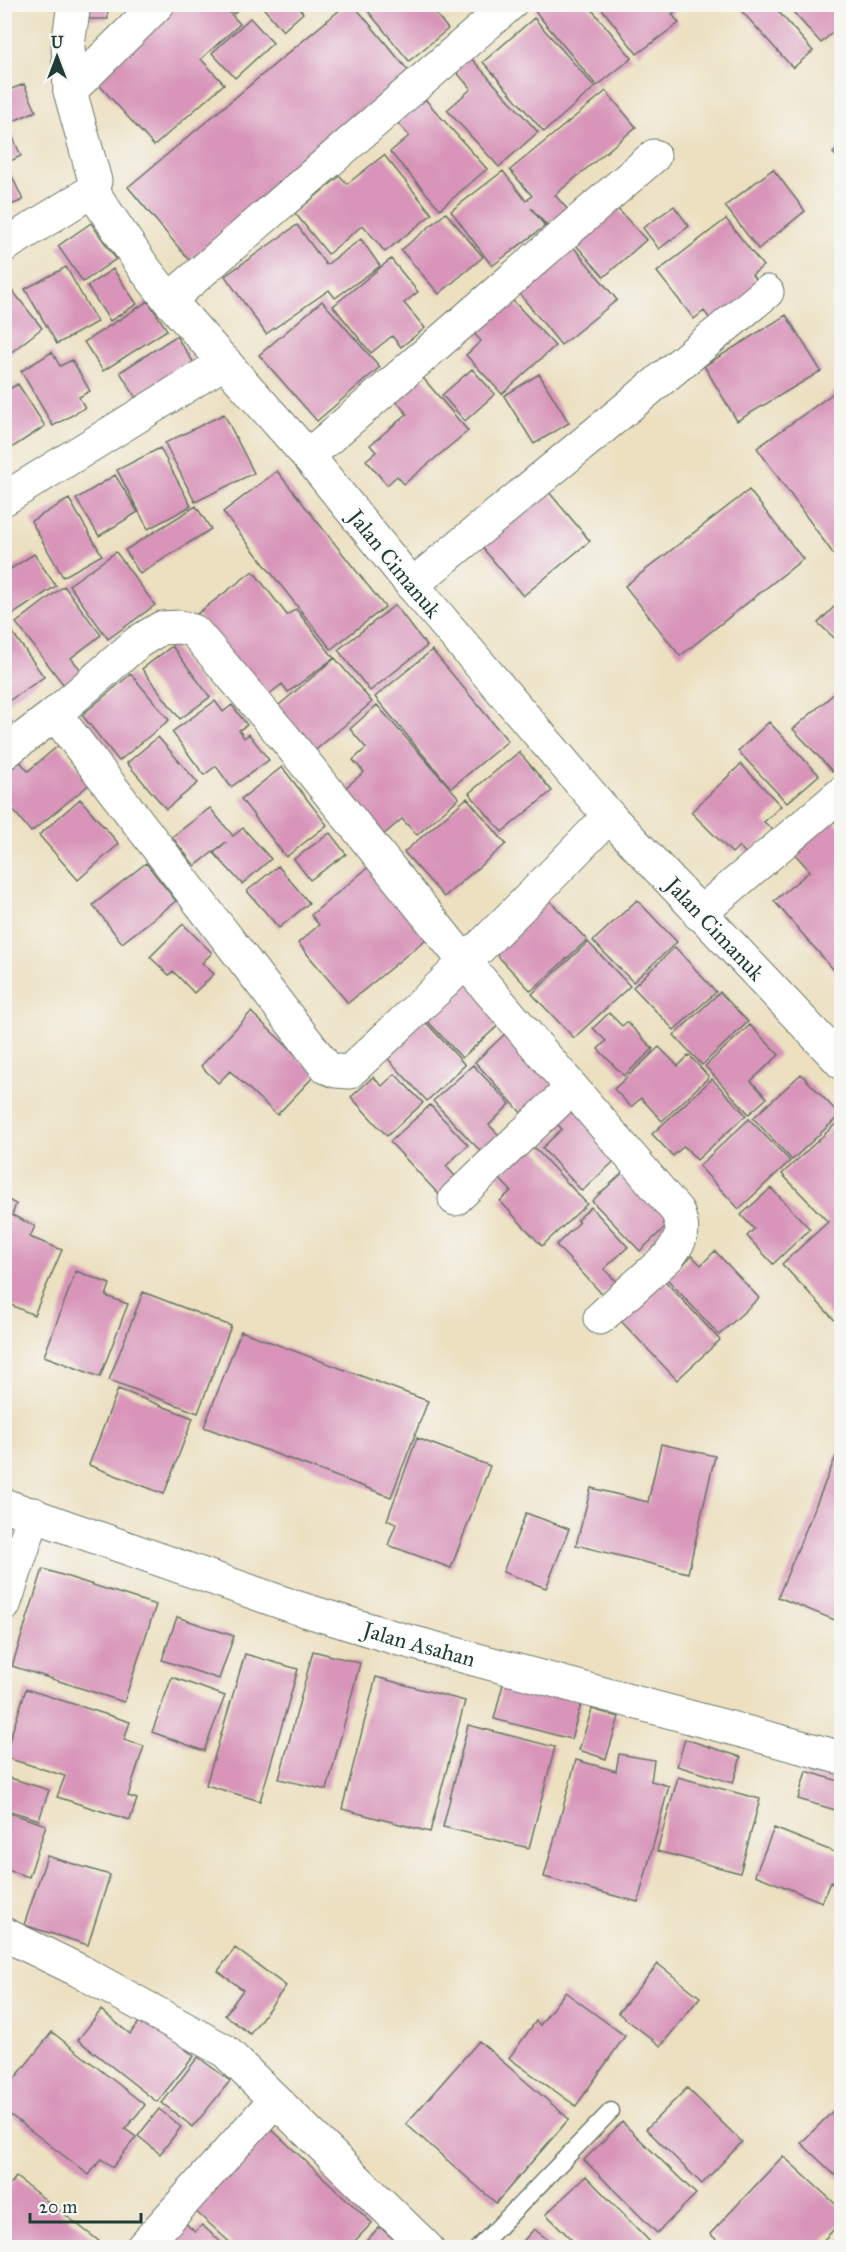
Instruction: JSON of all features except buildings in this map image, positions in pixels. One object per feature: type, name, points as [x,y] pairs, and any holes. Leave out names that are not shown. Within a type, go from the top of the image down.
[{"type":"street","name":"Jalan Cimanuk","points":[[74,4],[68,45],[70,91],[95,181],[92,191],[144,268],[169,300],[308,456],[412,585],[609,816],[842,1063]]},
{"type":"street","points":[[70,91],[158,4]]},
{"type":"street","points":[[169,300],[510,4]]},
{"type":"street","points":[[308,456],[654,156]]},
{"type":"street","points":[[4,246],[92,191]]},
{"type":"street","points":[[412,585],[767,292]]},
{"type":"street","points":[[4,499],[225,362]]},
{"type":"street","points":[[4,753],[55,714],[138,642],[161,628],[180,627],[194,631],[284,737],[465,962],[676,1211],[683,1225],[678,1245],[669,1256],[600,1318]]},
{"type":"street","points":[[55,714],[326,1067],[336,1071],[349,1072],[417,1010],[609,816]]},
{"type":"street","points":[[699,914],[842,793]]},
{"type":"street","points":[[456,1199],[572,1088]]},
{"type":"street","points":[[4,1605],[19,1510]]},
{"type":"street","name":"Jalan Asahan","points":[[19,1510],[295,1607],[396,1638],[842,1758]]},
{"type":"street","points":[[4,1934],[78,1970],[225,2051],[427,2247]]},
{"type":"street","points":[[142,2247],[275,2100]]},
{"type":"lane","points":[[478,2247],[611,2111]]}]
